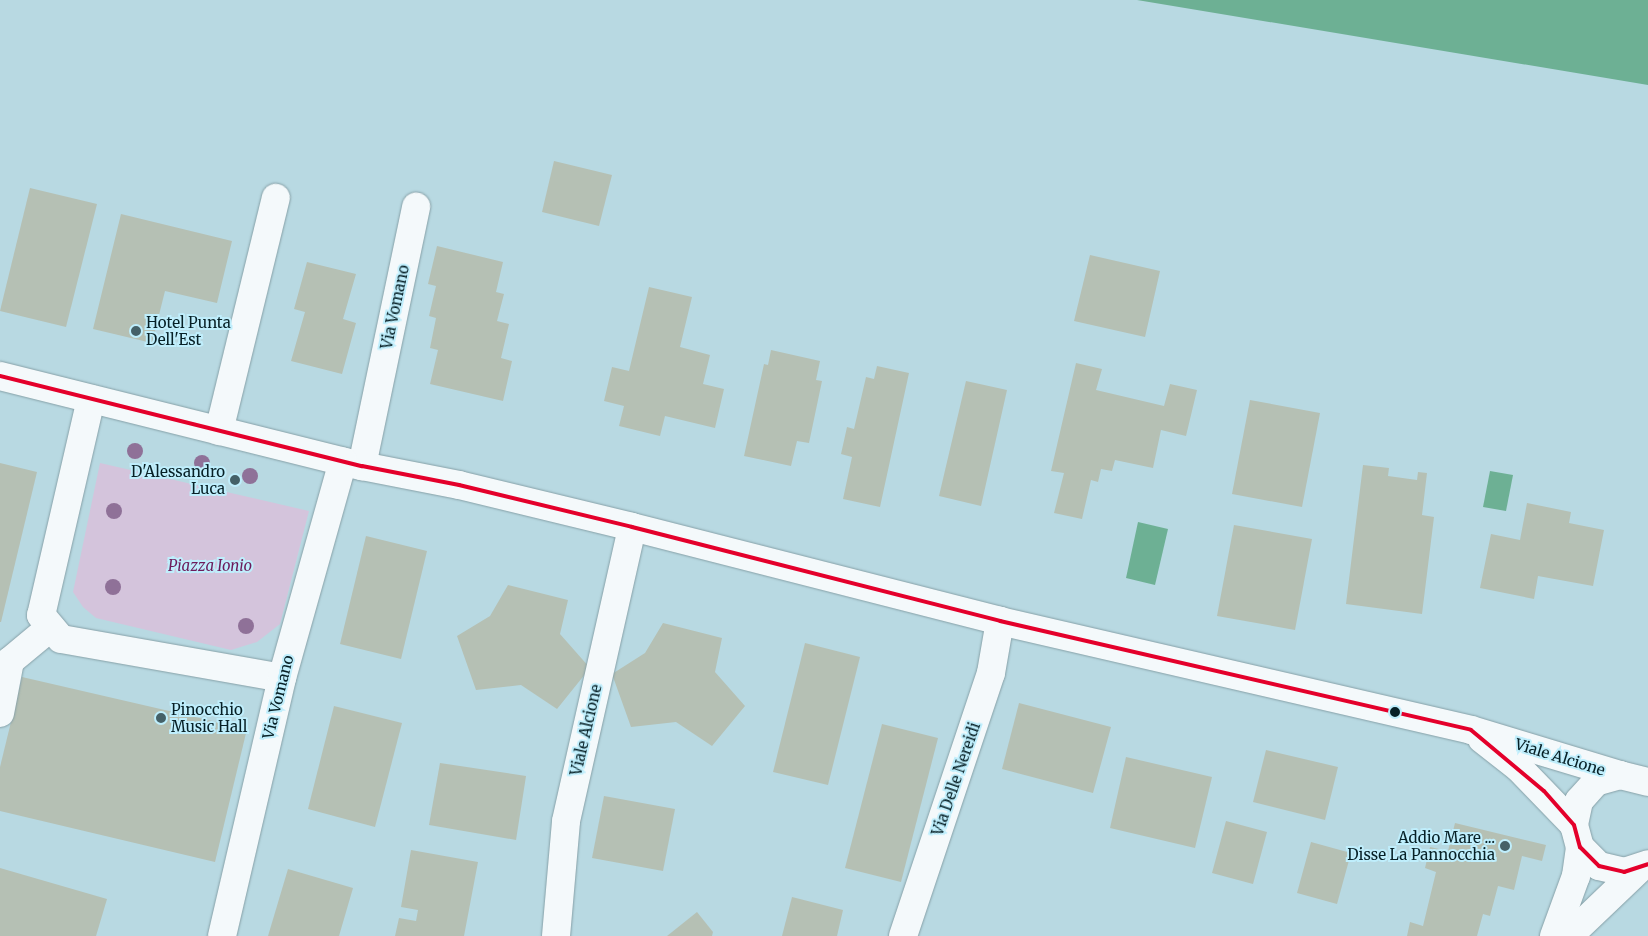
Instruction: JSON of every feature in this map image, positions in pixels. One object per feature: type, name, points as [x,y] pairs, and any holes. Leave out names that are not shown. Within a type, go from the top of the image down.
[{"type":"street","points":[[219,431],[276,198]]},
{"type":"street","name":"Via Vomano","points":[[222,936],[282,678],[352,463],[416,207]]},
{"type":"street","name":"Viale Alcione","points":[[0,376],[352,463],[459,485],[632,527],[1000,621],[1471,730],[1648,782]]},
{"type":"street","points":[[91,399],[41,615],[60,639],[282,678]]},
{"type":"street","name":"Viale Alcione","points":[[556,936],[566,822],[632,527]]},
{"type":"street","name":"Via Delle Nereidi","points":[[903,936],[991,674],[1000,621]]},
{"type":"street","points":[[0,713],[10,661],[51,627]]},
{"type":"street","name":"Viale Alcione","points":[[1471,730],[1519,768],[1577,836],[1599,866],[1611,870],[1643,867]]},
{"type":"street","points":[[1554,936],[1576,876],[1580,801],[1587,791],[1608,777],[1620,775]]},
{"type":"street","points":[[1568,936],[1643,867]]},
{"type":"green space","name":"Piazza Ionio","points":[[100,463],[309,511],[280,624],[257,642],[231,650],[96,618],[83,607],[73,592]]},
{"type":"shaded area","points":[[1137,0],[1648,0],[1648,85]]},
{"type":"shaded area","points":[[1490,471],[1513,475],[1506,511],[1483,507]]},
{"type":"shaded area","points":[[1138,522],[1168,529],[1155,585],[1126,578]]},
{"type":"building","points":[[554,161],[612,175],[599,226],[542,212]]},
{"type":"building","points":[[30,188],[97,204],[66,327],[0,311]]},
{"type":"building","points":[[121,214],[232,241],[217,303],[165,291],[152,343],[93,329]]},
{"type":"building","points":[[437,246],[503,262],[496,292],[504,294],[497,321],[509,324],[501,358],[512,361],[503,401],[430,384],[438,350],[430,348],[436,318],[429,316],[436,286],[428,284]]},
{"type":"building","points":[[1090,255],[1160,271],[1145,337],[1074,321]]},
{"type":"building","points":[[307,262],[356,274],[343,319],[356,323],[342,374],[291,361],[305,312],[294,309]]},
{"type":"building","points":[[649,287],[692,297],[680,347],[710,355],[703,384],[724,389],[715,428],[665,416],[660,436],[619,426],[624,406],[604,401],[612,367],[629,371]]},
{"type":"building","points":[[771,350],[820,361],[816,380],[822,381],[809,443],[797,441],[791,466],[744,456],[764,364],[768,365]]},
{"type":"building","points":[[1076,363],[1102,369],[1096,390],[1164,406],[1170,384],[1197,390],[1186,436],[1161,430],[1153,468],[1115,460],[1112,471],[1101,469],[1098,482],[1091,480],[1082,519],[1054,513],[1064,473],[1051,471]]},
{"type":"building","points":[[877,366],[909,373],[880,507],[843,499],[852,457],[841,454],[847,427],[854,429],[866,377],[874,379]]},
{"type":"building","points":[[966,381],[1007,390],[981,506],[939,496]]},
{"type":"building","points":[[1250,400],[1320,413],[1302,507],[1232,494]]},
{"type":"building","points":[[0,463],[37,472],[1,622],[0,622]]},
{"type":"building","points":[[1363,465],[1389,468],[1388,476],[1417,480],[1418,472],[1427,473],[1422,515],[1434,517],[1422,614],[1346,604]]},
{"type":"building","points":[[1527,503],[1571,512],[1569,523],[1604,530],[1593,586],[1538,576],[1534,599],[1480,588],[1491,534],[1520,540]]},
{"type":"building","points":[[1234,525],[1312,539],[1295,630],[1217,616]]},
{"type":"building","points":[[366,536],[427,551],[401,659],[340,644]]},
{"type":"building","points":[[508,585],[568,600],[560,634],[590,668],[557,709],[521,685],[476,690],[457,636],[490,616]]},
{"type":"building","points":[[663,623],[722,638],[715,672],[745,706],[712,746],[676,722],[631,727],[612,674],[645,653]]},
{"type":"building","points":[[805,643],[860,657],[828,785],[773,772]]},
{"type":"building","points":[[22,677],[247,729],[215,862],[0,811],[0,767]]},
{"type":"building","points":[[1019,703],[1111,727],[1093,793],[1002,769]]},
{"type":"building","points":[[334,706],[402,723],[375,827],[308,809]]},
{"type":"building","points":[[882,724],[938,738],[901,882],[845,868]]},
{"type":"building","points":[[1266,750],[1338,767],[1325,820],[1253,802]]},
{"type":"building","points":[[1126,757],[1212,777],[1195,848],[1110,828]]},
{"type":"building","points":[[440,763],[526,776],[516,840],[429,825]]},
{"type":"building","points":[[604,796],[675,809],[663,871],[592,858]]},
{"type":"building","points":[[1226,821],[1267,832],[1253,884],[1212,873]]},
{"type":"building","points":[[1455,823],[1546,845],[1542,861],[1522,856],[1514,890],[1498,886],[1490,916],[1483,914],[1477,936],[1407,936],[1410,922],[1423,926],[1436,872],[1425,868],[1430,847],[1448,851]]},
{"type":"building","points":[[1311,842],[1351,853],[1337,904],[1297,893]]},
{"type":"building","points":[[411,850],[478,862],[464,936],[395,936],[399,918],[416,921],[418,910],[401,907]]},
{"type":"building","points":[[0,868],[107,899],[96,936],[0,936]]},
{"type":"building","points":[[288,869],[353,888],[339,936],[268,936]]},
{"type":"building","points":[[792,897],[843,910],[837,936],[782,936]]},
{"type":"building","points":[[697,912],[713,932],[712,936],[667,936]]},
{"type":"transit line","points":[[0,376],[362,466],[459,485],[632,527],[1000,621],[1471,730],[1544,791],[1574,825],[1580,847],[1599,866],[1624,872],[1648,864]]},
{"type":"place","name":"Hotel Punta Dell'Est","points":[[136,331]]},
{"type":"place","name":"D'Alessandro Luca","points":[[235,480]]},
{"type":"place","name":"Pinocchio Music Hall","points":[[161,718]]},
{"type":"place","name":"Addio Mare ... Disse La Pannocchia","points":[[1505,846]]}]
